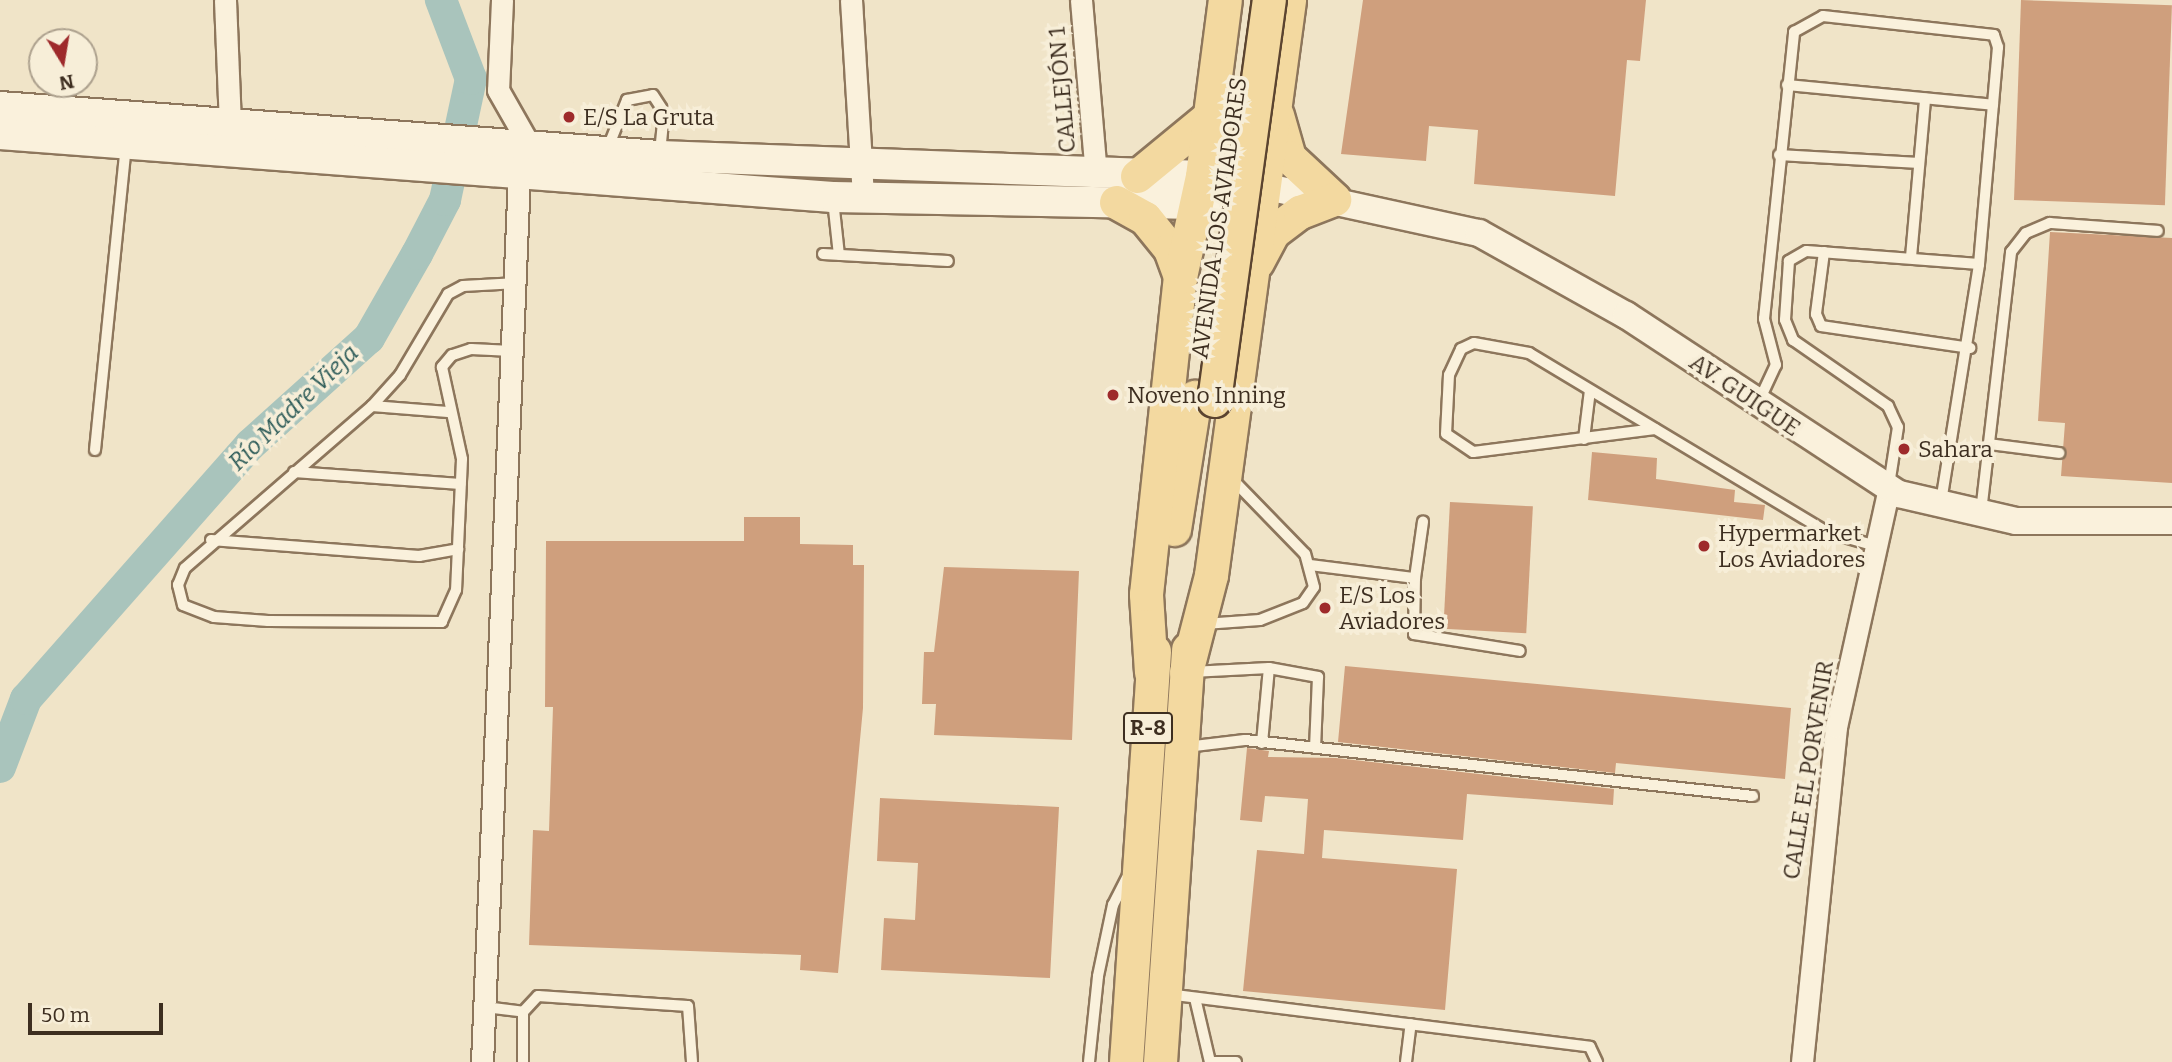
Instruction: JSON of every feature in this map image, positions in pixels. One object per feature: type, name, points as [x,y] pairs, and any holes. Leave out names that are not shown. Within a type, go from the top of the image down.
[{"type":"main road","points":[[1200,188],[1225,0]]},
{"type":"main road","name":"AVENIDA LOS AVIADORES","points":[[1160,1062],[1161,993],[1205,398],[1248,0]]},
{"type":"main road","name":"AVENIDA LOS AVIADORES","points":[[1126,1062],[1151,672],[1205,398],[1269,0]]},
{"type":"main road","points":[[1186,672],[1198,625],[1225,471],[1289,0]]},
{"type":"main road","points":[[1251,281],[1273,232],[1300,212],[1334,199],[1289,157],[1274,103]]},
{"type":"main road","points":[[0,107],[230,127],[402,151],[508,174],[833,197],[1116,202],[1200,188]]},
{"type":"main road","points":[[1137,176],[1210,116]]},
{"type":"main road","points":[[0,134],[126,146],[402,151],[495,143],[660,156],[1137,176],[1262,196]]},
{"type":"main road","name":"R-8","points":[[1151,672],[1146,594],[1180,277],[1200,188]]},
{"type":"main road","points":[[1116,202],[1145,218],[1170,249],[1180,277]]},
{"type":"street","points":[[225,0],[230,127]]},
{"type":"street","points":[[502,0],[498,90],[530,146]]},
{"type":"street","points":[[851,0],[863,198]]},
{"type":"street","name":"CALLEJÓN 1","points":[[1081,0],[1096,176]]},
{"type":"street","points":[[482,1062],[518,283],[508,174]]},
{"type":"street","name":"AV. GUIGUE","points":[[1262,196],[1334,199],[1479,233],[1626,316],[1888,488],[1940,507],[2016,521],[2172,522]]},
{"type":"street","name":"CALLE EL PORVENIR","points":[[1802,1062],[1836,727],[1888,488]]},
{"type":"lane","points":[[1758,403],[1776,365],[1764,319],[1779,155],[1794,32],[1822,16],[1987,30],[1998,47],[1979,264],[1970,348],[1940,507]]},
{"type":"lane","points":[[1787,85],[1993,105]]},
{"type":"lane","points":[[606,152],[627,100],[653,95],[664,112],[660,156]]},
{"type":"lane","points":[[1911,257],[1925,99]]},
{"type":"lane","points":[[95,450],[126,146]]},
{"type":"lane","points":[[1779,155],[1919,163]]},
{"type":"lane","points":[[833,197],[839,255]]},
{"type":"lane","points":[[1980,515],[2011,252],[2026,233],[2050,223],[2158,231]]},
{"type":"lane","points":[[1888,488],[1899,447],[1888,406],[1793,340],[1785,320],[1789,261],[1806,251],[1979,264]]},
{"type":"lane","points":[[1824,252],[1816,314],[1821,326],[1970,348]]},
{"type":"lane","points":[[823,254],[948,261]]},
{"type":"lane","points":[[515,352],[452,355],[442,368],[448,412],[462,459],[456,590],[442,622],[268,621],[214,617],[183,605],[178,585],[211,540],[372,406],[400,375],[449,294],[463,286],[518,283]]},
{"type":"lane","points":[[1655,429],[1474,452],[1457,445],[1446,434],[1449,375],[1461,349],[1489,342],[1529,353],[1827,532],[1876,546]]},
{"type":"lane","points":[[1584,439],[1590,390]]},
{"type":"lane","points":[[372,406],[448,412]]},
{"type":"lane","points":[[1989,444],[2059,453]]},
{"type":"lane","points":[[1198,625],[1260,620],[1303,603],[1314,587],[1310,565],[1225,471]]},
{"type":"lane","points":[[294,472],[461,484]]},
{"type":"lane","points":[[1423,522],[1415,578],[1415,634],[1520,652]]},
{"type":"lane","points":[[211,540],[419,556],[458,549]]},
{"type":"lane","points":[[1310,565],[1415,578]]},
{"type":"lane","points":[[1262,743],[1269,668]]},
{"type":"lane","points":[[1186,672],[1269,668],[1318,677],[1315,748]]},
{"type":"lane","points":[[1180,747],[1262,743],[1753,796]]},
{"type":"lane","points":[[1089,1062],[1113,905],[1140,854]]},
{"type":"lane","points":[[1161,993],[1590,1047],[1597,1062]]},
{"type":"lane","points":[[523,1062],[523,1012],[538,996],[682,1003],[693,1013],[692,1062]]},
{"type":"lane","points":[[1195,998],[1211,1062],[1236,1062]]},
{"type":"lane","points":[[485,1007],[523,1012]]},
{"type":"lane","points":[[1406,1062],[1411,1024]]},
{"type":"building","points":[[1363,0],[1646,0],[1640,61],[1627,60],[1615,196],[1474,184],[1478,130],[1429,126],[1426,161],[1341,154]]},
{"type":"building","points":[[2021,0],[2172,5],[2165,205],[2014,200]]},
{"type":"building","points":[[2050,232],[2172,238],[2172,483],[2061,476],[2065,423],[2038,421]]},
{"type":"building","points":[[1592,452],[1657,458],[1656,479],[1735,490],[1734,502],[1765,505],[1763,520],[1588,500]]},
{"type":"building","points":[[1450,502],[1533,506],[1526,633],[1443,629]]},
{"type":"building","points":[[744,517],[800,517],[800,544],[853,545],[853,565],[864,565],[863,708],[838,973],[800,970],[801,955],[529,945],[533,830],[549,831],[553,707],[545,707],[546,541],[744,541]]},
{"type":"building","points":[[944,567],[1079,571],[1072,740],[934,735],[936,704],[922,704],[924,652],[934,652]]},
{"type":"building","points":[[1345,666],[1791,708],[1785,779],[1616,763],[1615,773],[1338,742]]},
{"type":"building","points":[[1247,748],[1269,751],[1268,757],[1336,758],[1614,789],[1613,805],[1467,794],[1463,840],[1324,830],[1322,858],[1457,869],[1445,1010],[1243,991],[1257,850],[1304,854],[1308,799],[1265,796],[1262,822],[1240,820]]},
{"type":"building","points":[[880,798],[1059,807],[1050,978],[881,970],[884,918],[915,920],[918,863],[877,861]]},
{"type":"waterway","name":"Río Madre Vieja","points":[[0,767],[26,699],[250,445],[369,338],[445,200],[471,79],[441,0]]},
{"type":"place","name":"E/S La Gruta","points":[[569,117]]},
{"type":"place","name":"Noveno Inning","points":[[1113,395]]},
{"type":"place","name":"Sahara","points":[[1904,449]]},
{"type":"place","name":"Hypermarket Los Aviadores","points":[[1704,546]]},
{"type":"place","name":"E/S Los Aviadores","points":[[1325,608]]}]
